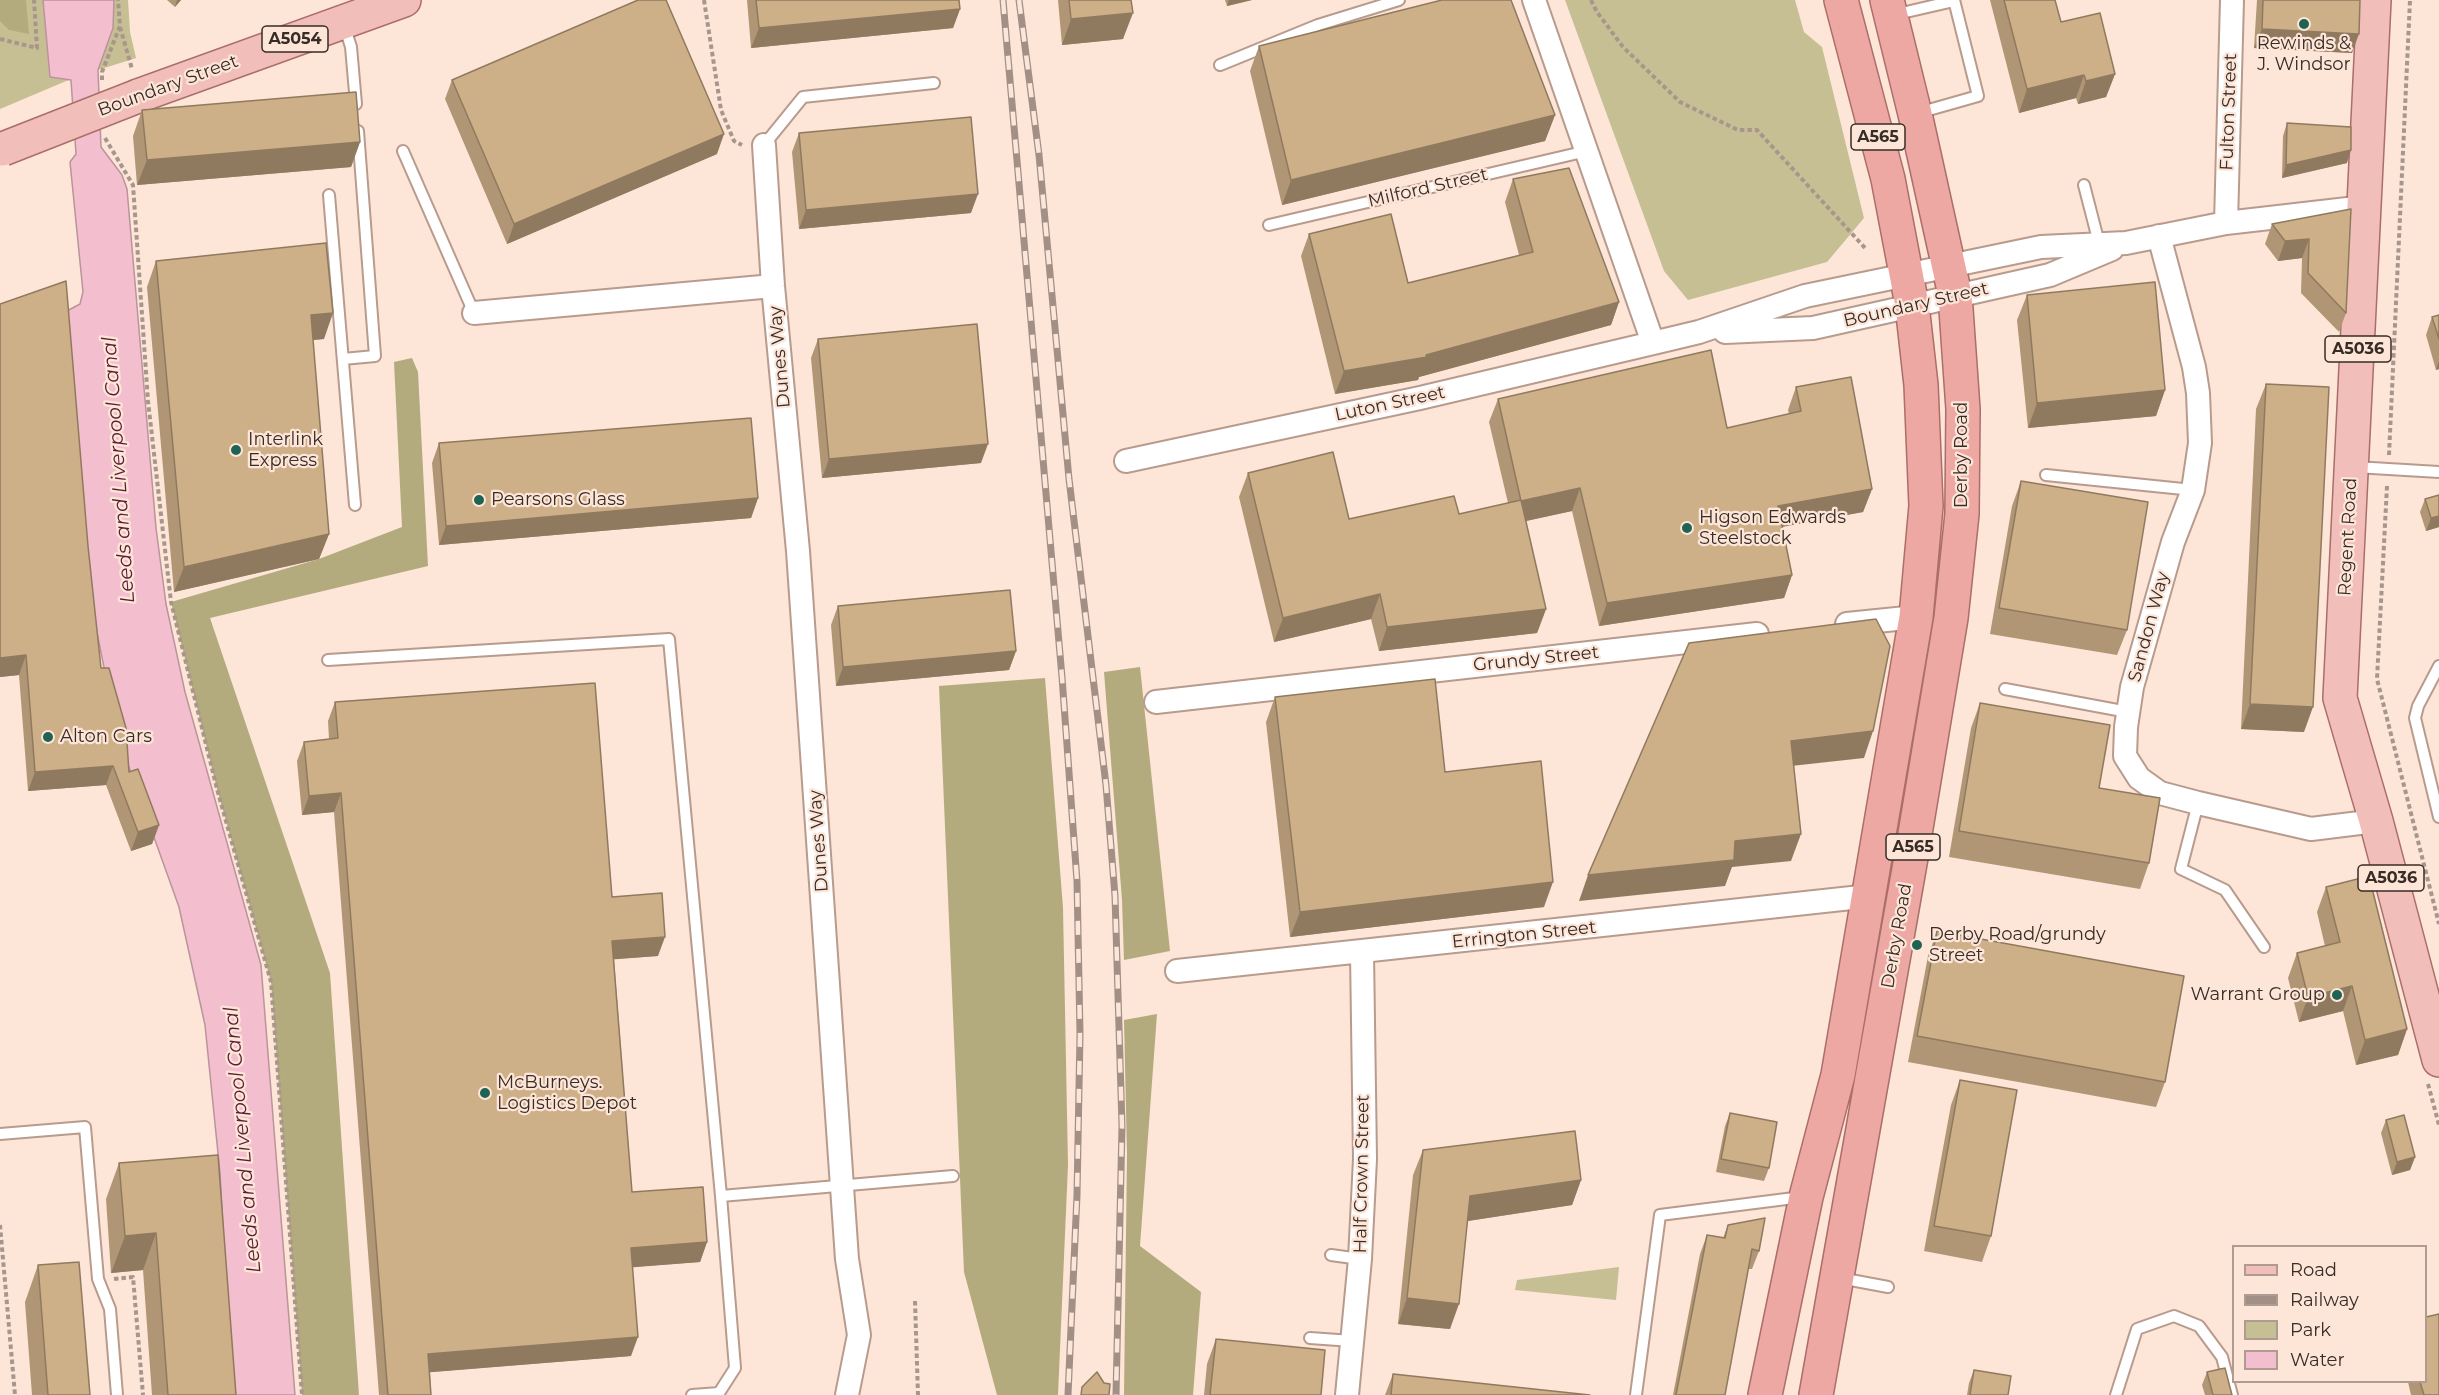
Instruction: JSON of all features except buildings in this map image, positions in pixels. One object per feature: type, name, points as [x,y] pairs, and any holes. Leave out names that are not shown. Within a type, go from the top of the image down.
[{"type":"highway","name":"A565","points":[[1841,0],[1888,179],[1909,290]]},
{"type":"highway","name":"A565","points":[[1888,8],[1915,114],[1952,281]]},
{"type":"highway","name":"Derby Road","points":[[1816,1395],[1951,618],[1964,471],[1960,357],[1952,281]]},
{"type":"highway","name":"Derby Road","points":[[1765,1395],[1806,1197],[1839,1076],[1916,617],[1926,506],[1921,385],[1909,290]]},
{"type":"main road","name":"Regent Road","points":[[2374,0],[2340,698],[2376,821],[2439,1060]]},
{"type":"main road","name":"Boundary Street","points":[[1,149],[135,84],[344,21],[398,1]]},
{"type":"street","points":[[1534,0],[1588,150],[1653,343]]},
{"type":"street","name":"Fulton Street","points":[[2226,224],[2232,0]]},
{"type":"street","name":"Dunes Way","points":[[764,145],[773,286],[798,551],[844,1184],[847,1259],[859,1335],[847,1395]]},
{"type":"street","name":"Boundary Street","points":[[1653,343],[1699,332],[1805,296],[1909,290],[1952,281],[2050,275],[2100,249],[2126,243],[2226,224],[2365,207]]},
{"type":"street","name":"Sandon Way","points":[[2159,236],[2198,393],[2200,443],[2193,490],[2173,542],[2132,687],[2125,756],[2139,778],[2160,793],[2198,803],[2311,829],[2376,821]]},
{"type":"street","name":"Boundary Street","points":[[1699,332],[1813,328],[1909,290],[1952,281]]},
{"type":"street","name":"Dunes Way","points":[[474,313],[773,286]]},
{"type":"street","name":"Luton Street","points":[[1126,461],[1409,400],[1653,343]]},
{"type":"street","points":[[1821,627],[1916,617]]},
{"type":"street","name":"Grundy Street","points":[[1156,702],[1774,633]]},
{"type":"street","name":"Errington Street","points":[[1177,971],[1362,953],[1870,896]]},
{"type":"street","name":"Half Crown Street","points":[[1347,1395],[1360,1259],[1365,1159],[1362,953]]},
{"type":"lane","points":[[1220,65],[1318,25],[1399,0]]},
{"type":"lane","points":[[1888,8],[1954,0],[1978,96],[1915,114]]},
{"type":"lane","points":[[343,359],[375,356],[351,47],[344,21]]},
{"type":"lane","points":[[764,145],[803,97],[934,83]]},
{"type":"lane","name":"Milford Street","points":[[1269,225],[1588,150]]},
{"type":"lane","points":[[403,151],[474,313]]},
{"type":"lane","points":[[2085,184],[2100,249]]},
{"type":"lane","points":[[329,195],[355,505]]},
{"type":"lane","points":[[2352,467],[2439,472]]},
{"type":"lane","points":[[2046,475],[2193,490]]},
{"type":"lane","points":[[328,660],[669,639],[735,1368],[720,1392],[692,1395]]},
{"type":"lane","points":[[2439,666],[2418,706],[2415,718],[2439,817]]},
{"type":"lane","points":[[2005,689],[2128,712]]},
{"type":"lane","points":[[2198,803],[2181,868],[2225,890],[2264,947]]},
{"type":"lane","points":[[0,1134],[85,1126],[98,1279],[110,1309],[117,1395]]},
{"type":"lane","points":[[721,1196],[953,1176]]},
{"type":"lane","points":[[1636,1395],[1660,1215],[1806,1197]]},
{"type":"lane","points":[[1331,1255],[1360,1259]]},
{"type":"lane","points":[[1837,1278],[1888,1287]]},
{"type":"lane","points":[[2116,1395],[2137,1329],[2174,1316],[2199,1326],[2222,1357],[2232,1395]]},
{"type":"lane","points":[[1310,1338],[1352,1341]]},
{"type":"path","points":[[0,39],[38,48],[34,0]]},
{"type":"path","points":[[118,0],[120,26],[135,84]]},
{"type":"path","points":[[705,0],[726,126],[734,141],[748,147],[764,145]]},
{"type":"path","points":[[1592,0],[1597,12],[1623,47],[1680,102],[1738,130],[1757,130],[1866,249]]},
{"type":"path","points":[[102,82],[102,72],[120,26]]},
{"type":"path","points":[[104,126],[105,137],[133,185],[148,401],[171,602],[217,789],[271,982],[302,1395]]},
{"type":"path","points":[[0,1225],[15,1395]]},
{"type":"path","points":[[98,1279],[133,1278],[143,1395]]},
{"type":"path","points":[[915,1301],[918,1395]]},
{"type":"green space","points":[[0,0],[43,0],[50,76],[71,79],[0,109]]},
{"type":"green space","points":[[114,0],[128,0],[130,32],[136,58],[98,70],[113,28]]},
{"type":"green space","points":[[1565,0],[1795,0],[1804,32],[1822,47],[1864,218],[1827,262],[1688,300],[1664,271]]},
{"type":"green space","points":[[1619,1267],[1616,1300],[1515,1290],[1517,1280]]},
{"type":"shaded area","points":[[0,0],[26,0],[29,34],[9,30],[0,21]]},
{"type":"shaded area","points":[[412,358],[418,372],[428,566],[210,618],[330,973],[359,1395],[302,1395],[271,982],[217,789],[171,602],[319,559],[402,527],[394,362]]},
{"type":"shaded area","points":[[1140,667],[1170,951],[1124,960],[1122,900],[1104,672]]},
{"type":"shaded area","points":[[1045,678],[1063,908],[1068,1165],[1058,1395],[997,1395],[964,1272],[939,686]]},
{"type":"shaded area","points":[[1157,1014],[1140,1246],[1201,1292],[1193,1395],[1124,1395],[1127,1154],[1124,1020]]},
{"type":"water","name":"Leeds and Liverpool Canal","points":[[43,0],[114,0],[113,28],[98,70],[101,147],[122,175],[127,189],[156,528],[166,604],[185,692],[261,965],[295,1395],[232,1395],[220,1173],[205,1025],[179,907],[127,762],[110,697],[89,593],[84,501],[65,312],[80,304],[83,292],[70,162],[76,154],[71,80],[50,77]]},
{"type":"railway","points":[[1003,0],[1062,677],[1077,881],[1080,1034],[1077,1195],[1068,1395]]},
{"type":"railway","points":[[1019,0],[1039,155],[1069,479],[1106,785],[1115,896],[1122,1126],[1116,1395]]},
{"type":"place","name":"Rewinds & J. Windsor","points":[[2304,24]]},
{"type":"place","name":"Interlink Express","points":[[236,450]]},
{"type":"place","name":"Pearsons Glass","points":[[479,500]]},
{"type":"place","name":"Higson Edwards Steelstock","points":[[1687,528]]},
{"type":"place","name":"Alton Cars","points":[[48,737]]},
{"type":"place","name":"Derby Road/grundy Street","points":[[1917,945]]},
{"type":"place","name":"Warrant Group","points":[[2337,995]]},
{"type":"place","name":"McBurneys. Logistics Depot","points":[[485,1093]]}]
